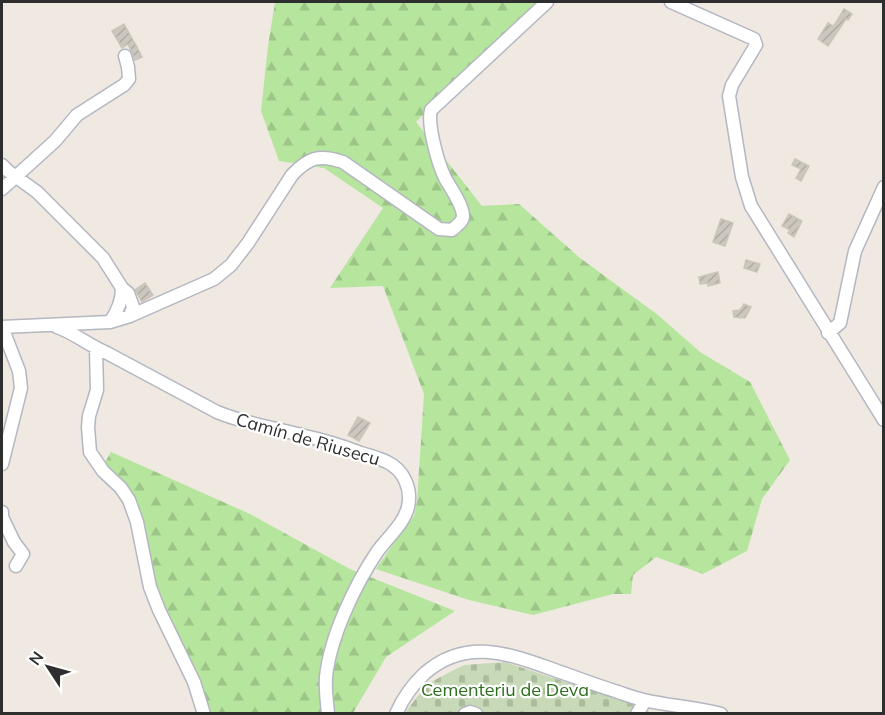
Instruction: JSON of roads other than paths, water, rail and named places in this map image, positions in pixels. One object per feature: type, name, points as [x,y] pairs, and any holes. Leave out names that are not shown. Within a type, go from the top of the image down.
[{"type":"street","points":[[2,464],[21,388],[19,371],[2,327],[104,323],[130,316],[214,279],[231,265],[248,243],[292,175],[309,161],[330,157],[343,162],[439,229],[452,230],[462,220],[463,215],[436,154],[429,119],[431,110],[547,2]]},
{"type":"street","points":[[671,2],[754,39],[756,45],[732,85],[729,96],[742,177],[751,206],[884,420]]},
{"type":"street","points":[[2,189],[55,141],[77,116],[124,85],[129,79],[126,56]]},
{"type":"street","points":[[2,165],[37,192],[81,235],[102,258],[122,292],[120,307],[96,333],[97,390],[89,416],[90,452],[103,471],[121,488],[129,500],[137,522],[150,587],[194,682],[204,714]]},
{"type":"street","points":[[828,333],[840,323],[855,251],[884,187]]},
{"type":"street","points":[[122,292],[128,293],[132,307],[130,316]]},
{"type":"street","points":[[80,324],[78,330],[96,347]]},
{"type":"street","name":"Camín de Riusecu","points":[[53,325],[217,412],[235,419],[347,448],[385,461],[401,472],[410,496],[407,511],[365,570],[351,597],[330,656],[326,676],[328,714]]},
{"type":"street","points":[[2,512],[2,517],[14,542],[23,554],[16,566]]},
{"type":"street","points":[[396,714],[407,693],[432,667],[447,658],[464,653],[486,651],[525,659],[616,692],[645,700],[721,714]]},
{"type":"street","points":[[637,714],[645,700]]},
{"type":"street","points":[[465,714],[470,712],[476,714]]},
{"type":"park label","name":"Cementeriu de Deva","points":[[505,689]]}]
